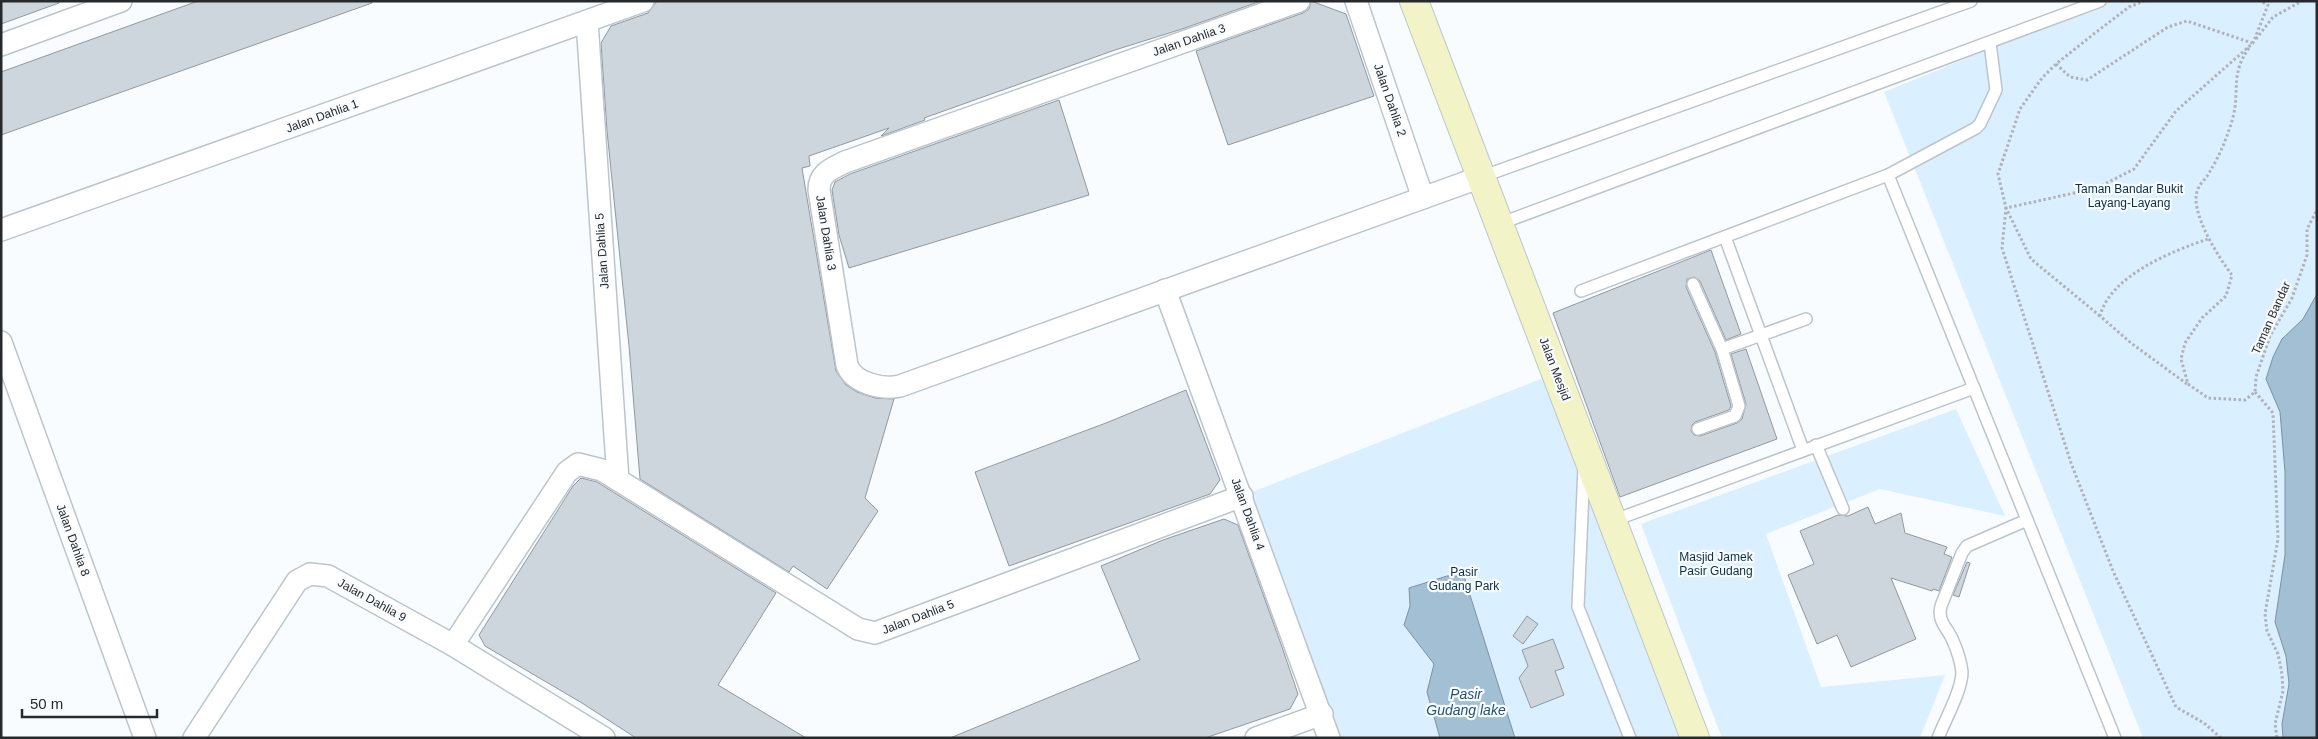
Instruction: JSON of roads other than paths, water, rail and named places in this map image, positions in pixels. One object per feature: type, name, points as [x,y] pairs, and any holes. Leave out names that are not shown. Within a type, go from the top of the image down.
[{"type":"main road","name":"Jalan Mesjid","points":[[1414,1],[1695,738]]},
{"type":"street","points":[[1,46],[121,1]]},
{"type":"street","name":"Jalan Dahlia 1","points":[[1,230],[643,1]]},
{"type":"street","name":"Jalan Dahlia 3","points":[[1299,1],[845,162],[826,172],[819,183],[847,364],[853,375],[869,384],[900,386],[1481,177]]},
{"type":"street","name":"Jalan Dahlia 2","points":[[1356,1],[1423,198]]},
{"type":"street","name":"Jalan Dahlia 5","points":[[587,21],[618,480]]},
{"type":"street","name":"Jalan Dahlia 4","points":[[1165,290],[1322,714],[1329,738]]},
{"type":"street","name":"Jalan Dahlia 8","points":[[1,342],[145,738]]},
{"type":"street","name":"Jalan Dahlia 5","points":[[453,645],[570,469],[578,464],[594,466],[858,629],[875,633],[1242,496]]},
{"type":"street","name":"Jalan Dahlia 9","points":[[194,738],[297,581],[310,574],[328,576],[453,645],[604,738]]},
{"type":"street","points":[[1256,738],[1322,714]]},
{"type":"lane","points":[[1481,177],[1971,1]]},
{"type":"lane","points":[[1499,224],[2100,1]]},
{"type":"lane","points":[[1581,292],[1888,176],[1978,127],[1996,90],[1990,42]]},
{"type":"lane","points":[[1888,176],[2115,738]]},
{"type":"lane","points":[[1726,237],[1802,450]]},
{"type":"lane","points":[[1693,284],[1722,349],[1739,406],[1735,416],[1698,428]]},
{"type":"lane","points":[[1722,349],[1806,319]]},
{"type":"lane","points":[[1612,521],[1974,388]]},
{"type":"lane","points":[[1816,445],[1843,509]]},
{"type":"lane","points":[[1584,448],[1578,607],[1630,738]]},
{"type":"lane","points":[[1938,738],[1959,686],[1961,675],[1953,640],[1944,627],[1940,614],[1941,606],[1962,553],[1971,543],[2027,520]]},
{"type":"water","points":[[2317,294],[2317,738],[2283,738],[2282,724],[2289,684],[2286,656],[2275,622],[2285,555],[2285,472],[2280,412],[2266,379],[2273,357],[2282,339],[2303,319]]},
{"type":"water","name":"Pasir Gudang lake","points":[[1447,576],[1464,576],[1515,738],[1440,738],[1427,692],[1434,664],[1404,625],[1410,606],[1409,588]]},
{"type":"park label","name":"Taman Bandar Bukit Layang-Layang","points":[[2129,196]]},
{"type":"park label","name":"Masjid Jamek Pasir Gudang","points":[[1716,564]]},
{"type":"park label","name":"Pasir Gudang Park","points":[[1464,579]]}]
